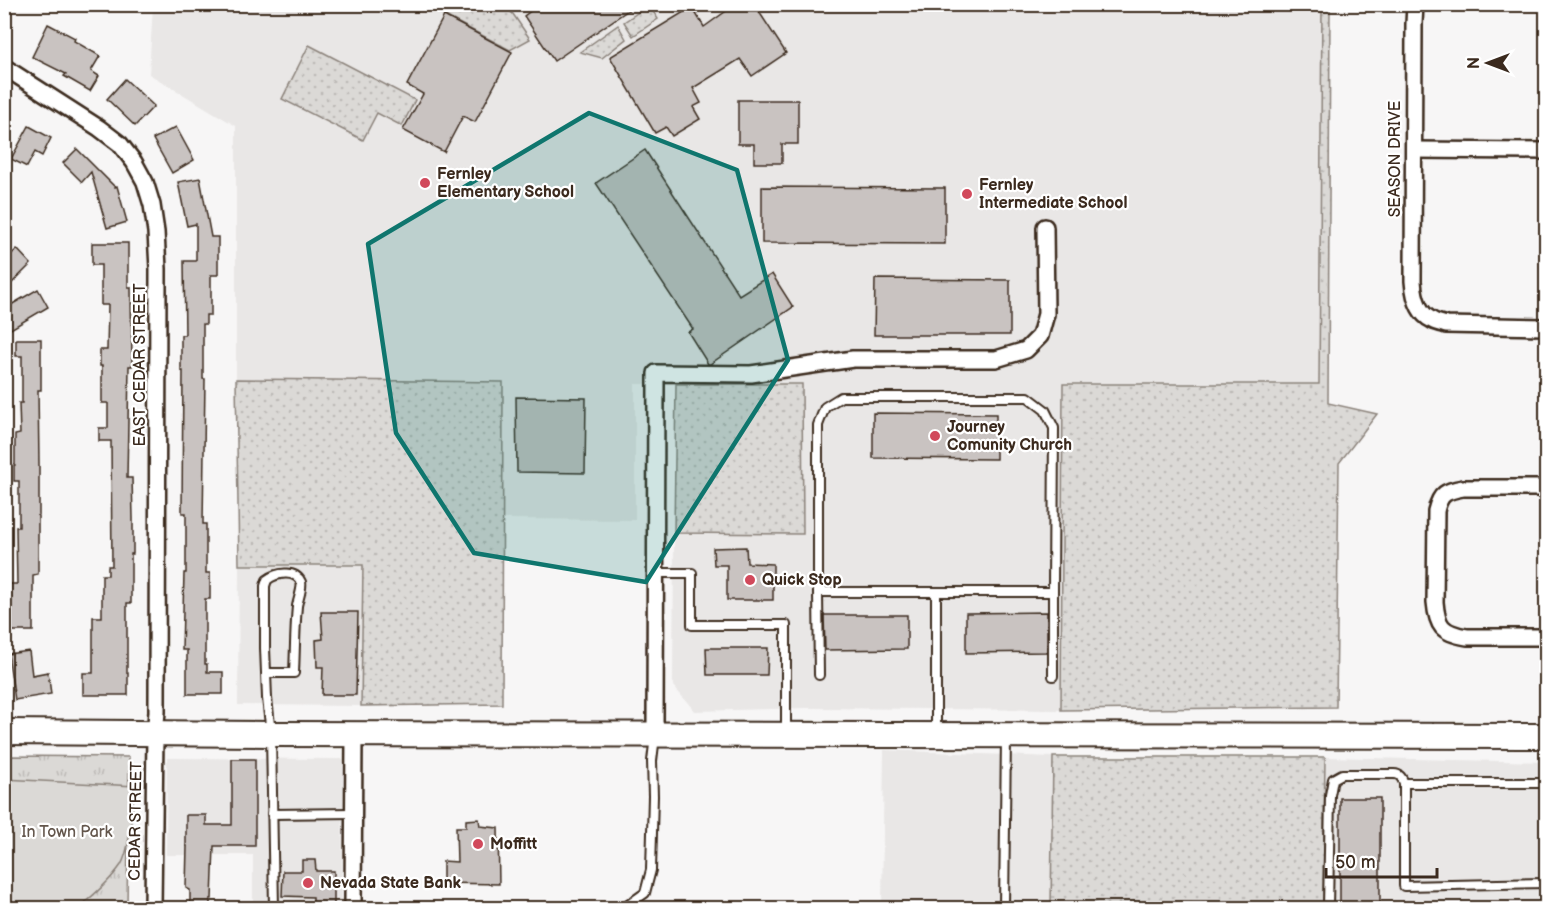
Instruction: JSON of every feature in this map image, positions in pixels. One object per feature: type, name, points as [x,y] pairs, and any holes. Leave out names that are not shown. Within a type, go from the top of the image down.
[{"type":"main road","points":[[4,732],[354,735],[1546,736]]},
{"type":"street","name":"SEASON DRIVE","points":[[1416,4],[1413,281],[1415,298],[1422,312],[1432,320],[1446,325],[1546,327]]},
{"type":"street","name":"EAST CEDAR STREET","points":[[4,67],[120,144],[135,162],[145,182],[152,205],[158,269],[157,712],[155,734]]},
{"type":"street","points":[[1414,150],[1546,151]]},
{"type":"street","points":[[655,735],[656,373],[751,374],[853,359],[996,359],[1026,350],[1040,336],[1046,314],[1045,227]]},
{"type":"street","points":[[1546,489],[1464,488],[1444,494],[1436,511],[1435,602],[1436,617],[1440,625],[1454,635],[1546,637]]},
{"type":"street","name":"CEDAR STREET","points":[[153,909],[155,734]]},
{"type":"street","points":[[353,909],[354,735]]},
{"type":"lane","points":[[819,675],[818,425],[825,407],[842,398],[1028,398],[1046,410],[1054,428],[1053,676]]},
{"type":"lane","points":[[266,673],[294,674],[297,607],[302,588],[296,576],[288,573],[273,576],[267,580],[266,586],[266,673],[271,734],[274,909]]},
{"type":"lane","points":[[656,573],[692,573],[692,625],[786,625],[786,735]]},
{"type":"lane","points":[[818,592],[1053,592]]},
{"type":"lane","points":[[936,592],[936,735]]},
{"type":"lane","points":[[624,909],[645,893],[651,870],[652,761],[655,735]]},
{"type":"lane","points":[[1004,909],[1006,735]]},
{"type":"lane","points":[[1328,909],[1330,795],[1333,779],[1342,774],[1398,774],[1402,777],[1404,783],[1404,886],[1546,883]]},
{"type":"lane","points":[[1404,783],[1546,783]]},
{"type":"lane","points":[[272,814],[353,813]]},
{"type":"highlighted area","points":[[589,113],[737,170],[788,360],[646,582],[474,553],[396,433],[368,244]]},
{"type":"shaded area","points":[[153,5],[1322,5],[1319,385],[1064,384],[1061,710],[807,708],[695,711],[673,686],[674,533],[803,533],[802,384],[635,384],[635,520],[502,519],[502,382],[236,379],[236,126],[149,74]]},
{"type":"shaded area","points":[[239,565],[363,565],[361,706],[238,705]]},
{"type":"shaded area","points":[[884,750],[1053,757],[1051,908],[882,908]]},
{"type":"shaded area","points":[[1325,757],[1546,762],[1546,908],[1323,908]]},
{"type":"shaded area","points":[[167,758],[343,759],[342,908],[253,908],[253,855],[166,855]]},
{"type":"green space","points":[[428,5],[503,5],[513,14],[530,39],[510,50]]},
{"type":"green space","points":[[649,5],[658,19],[633,36],[624,22]]},
{"type":"green space","points":[[1322,5],[1330,5],[1328,403],[1377,414],[1339,463],[1336,707],[1061,710],[1063,384],[1319,384]]},
{"type":"green space","points":[[618,25],[626,39],[602,58],[580,52]]},
{"type":"green space","points":[[309,45],[415,100],[402,126],[377,113],[363,140],[282,99]]},
{"type":"green space","points":[[236,379],[503,382],[502,704],[361,706],[363,565],[239,565]]},
{"type":"green space","points":[[676,384],[802,384],[803,534],[674,533]]},
{"type":"green space","name":"In Town Park","points":[[5,756],[129,757],[127,908],[5,908]]},
{"type":"green space","points":[[1053,757],[1325,757],[1323,908],[1051,908]]},
{"type":"green space","name":"In Town Park","points":[[4,779],[135,786],[129,838],[121,865],[101,888],[78,908],[5,908]]},
{"type":"building","points":[[540,4],[637,4],[554,61],[524,16]]},
{"type":"building","points":[[736,4],[754,4],[786,53],[752,76],[740,59],[693,88],[701,103],[693,107],[700,119],[672,136],[666,127],[655,133],[610,57],[692,7],[704,27]]},
{"type":"building","points":[[444,16],[512,52],[475,122],[463,116],[444,152],[403,130],[423,94],[407,85]]},
{"type":"building","points":[[48,24],[75,38],[74,41],[100,56],[91,71],[99,76],[90,91],[64,76],[66,74],[32,57]]},
{"type":"building","points":[[125,79],[154,106],[135,126],[107,99]]},
{"type":"building","points":[[738,100],[798,100],[798,144],[782,144],[782,163],[754,163],[754,144],[738,144]]},
{"type":"building","points":[[29,126],[51,138],[42,156],[35,152],[27,167],[11,159]]},
{"type":"building","points":[[176,127],[194,160],[172,173],[153,139]]},
{"type":"building","points":[[77,149],[115,187],[117,186],[127,222],[107,228],[91,172],[82,182],[63,163]]},
{"type":"building","points":[[645,150],[739,295],[772,274],[793,307],[710,364],[688,332],[693,329],[596,183]]},
{"type":"building","points":[[200,178],[211,237],[218,237],[218,275],[211,275],[211,315],[206,315],[206,324],[203,324],[203,379],[205,379],[203,524],[206,524],[206,573],[210,573],[210,599],[205,599],[205,664],[207,664],[207,672],[223,672],[223,694],[187,694],[187,650],[182,650],[186,513],[182,513],[181,335],[185,335],[184,261],[196,261],[196,224],[187,226],[178,182]]},
{"type":"building","points":[[762,187],[945,188],[945,244],[762,243]]},
{"type":"building","points":[[92,243],[128,243],[132,366],[129,366],[127,478],[132,478],[133,554],[131,554],[131,603],[127,603],[128,695],[83,695],[83,673],[93,673],[93,617],[102,617],[102,575],[108,575],[108,566],[112,566],[111,441],[99,441],[99,428],[108,428],[108,403],[102,403],[100,350],[107,350],[108,305],[101,305],[101,265],[92,265]]},
{"type":"building","points":[[17,249],[31,264],[4,291],[4,261]]},
{"type":"building","points":[[875,279],[1010,280],[1010,335],[874,335]]},
{"type":"building","points":[[38,289],[48,307],[4,333],[4,309]]},
{"type":"building","points":[[16,339],[41,339],[41,390],[38,390],[38,574],[33,575],[33,631],[10,631],[10,584],[17,584],[16,527],[19,527],[19,481],[14,481],[15,435],[20,434],[19,403],[22,403],[22,356],[16,356]]},
{"type":"building","points":[[516,397],[586,398],[585,473],[517,472]]},
{"type":"building","name":"Journey Comunity Church","points":[[873,413],[996,414],[996,459],[873,458]]},
{"type":"building","name":"Quick Stop","points":[[746,547],[747,563],[773,564],[773,600],[727,600],[727,565],[714,565],[713,548]]},
{"type":"building","points":[[321,612],[358,612],[356,695],[322,695],[323,667],[317,667],[316,640],[323,639]]},
{"type":"building","points":[[1047,612],[1047,652],[966,653],[966,613]]},
{"type":"building","points":[[824,615],[907,615],[907,649],[825,650]]},
{"type":"building","points":[[706,648],[768,648],[767,675],[707,675]]},
{"type":"building","points":[[29,651],[32,675],[48,672],[51,694],[15,700],[8,654]]},
{"type":"building","points":[[232,759],[255,759],[255,846],[214,846],[210,909],[190,909],[190,890],[186,888],[186,815],[206,815],[206,825],[232,825]]},
{"type":"building","points":[[1340,798],[1380,798],[1380,909],[1340,909]]},
{"type":"building","name":"Moffitt","points":[[479,819],[480,826],[498,828],[499,884],[443,883],[443,861],[457,862],[456,827],[466,827],[466,820]]},
{"type":"building","name":"Nevada State Bank","points":[[302,860],[315,860],[316,871],[334,871],[334,909],[313,909],[313,897],[282,896],[283,871],[302,871]]},
{"type":"place","name":"Fernley Elementary School","points":[[425,183]]},
{"type":"place","name":"Fernley Intermediate School","points":[[967,194]]},
{"type":"place","name":"Journey Comunity Church","points":[[935,436]]},
{"type":"place","name":"Quick Stop","points":[[750,580]]},
{"type":"place","name":"Moffitt","points":[[478,844]]},
{"type":"place","name":"Nevada State Bank","points":[[308,883]]}]
